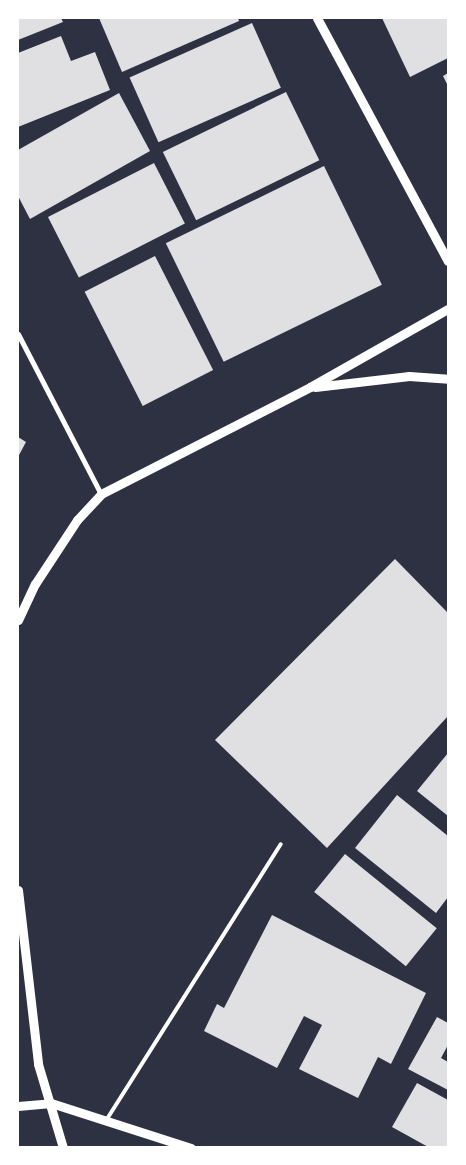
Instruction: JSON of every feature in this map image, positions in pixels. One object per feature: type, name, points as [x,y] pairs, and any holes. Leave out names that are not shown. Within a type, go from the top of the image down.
[{"type":"street","points":[[317,18],[448,261]]},
{"type":"street","points":[[18,620],[35,584],[77,520],[101,494],[310,388],[448,309]]},
{"type":"street","points":[[18,334],[101,494]]},
{"type":"street","points":[[310,388],[410,376],[448,379]]},
{"type":"street","points":[[18,890],[38,1064],[64,1148]]},
{"type":"street","points":[[18,1106],[51,1103],[107,1119],[191,1148]]},
{"type":"lane","points":[[107,1119],[281,844]]},
{"type":"building","points":[[18,18],[61,18],[63,22],[18,40]]},
{"type":"building","points":[[99,18],[238,18],[239,21],[122,72]]},
{"type":"building","points":[[382,18],[448,18],[448,58],[410,77]]},
{"type":"building","points":[[252,23],[281,88],[158,142],[130,78]]},
{"type":"building","points":[[61,36],[71,61],[95,52],[110,90],[18,127],[18,53]]},
{"type":"building","points":[[448,73],[448,86],[443,76]]},
{"type":"building","points":[[286,92],[319,160],[196,220],[163,152]]},
{"type":"building","points":[[119,93],[150,151],[30,219],[18,196],[18,150]]},
{"type":"building","points":[[154,163],[185,224],[79,278],[48,217]]},
{"type":"building","points":[[324,166],[382,285],[224,362],[166,243]]},
{"type":"building","points":[[155,256],[213,370],[143,406],[85,292]]},
{"type":"building","points":[[18,437],[26,442],[18,457]]},
{"type":"building","points":[[395,559],[448,613],[448,716],[327,848],[215,740]]},
{"type":"building","points":[[448,753],[448,816],[417,791]]},
{"type":"building","points":[[397,795],[448,836],[448,897],[436,913],[355,848]]},
{"type":"building","points":[[345,854],[437,928],[406,966],[314,892]]},
{"type":"building","points":[[272,915],[426,993],[391,1064],[378,1057],[358,1098],[299,1069],[322,1025],[304,1016],[277,1068],[204,1031],[217,1004],[224,1008]]},
{"type":"building","points":[[437,1017],[448,1023],[448,1045],[441,1058],[448,1062],[448,1090],[408,1069]]},
{"type":"building","points":[[417,1083],[448,1100],[448,1148],[430,1148],[392,1127]]}]
